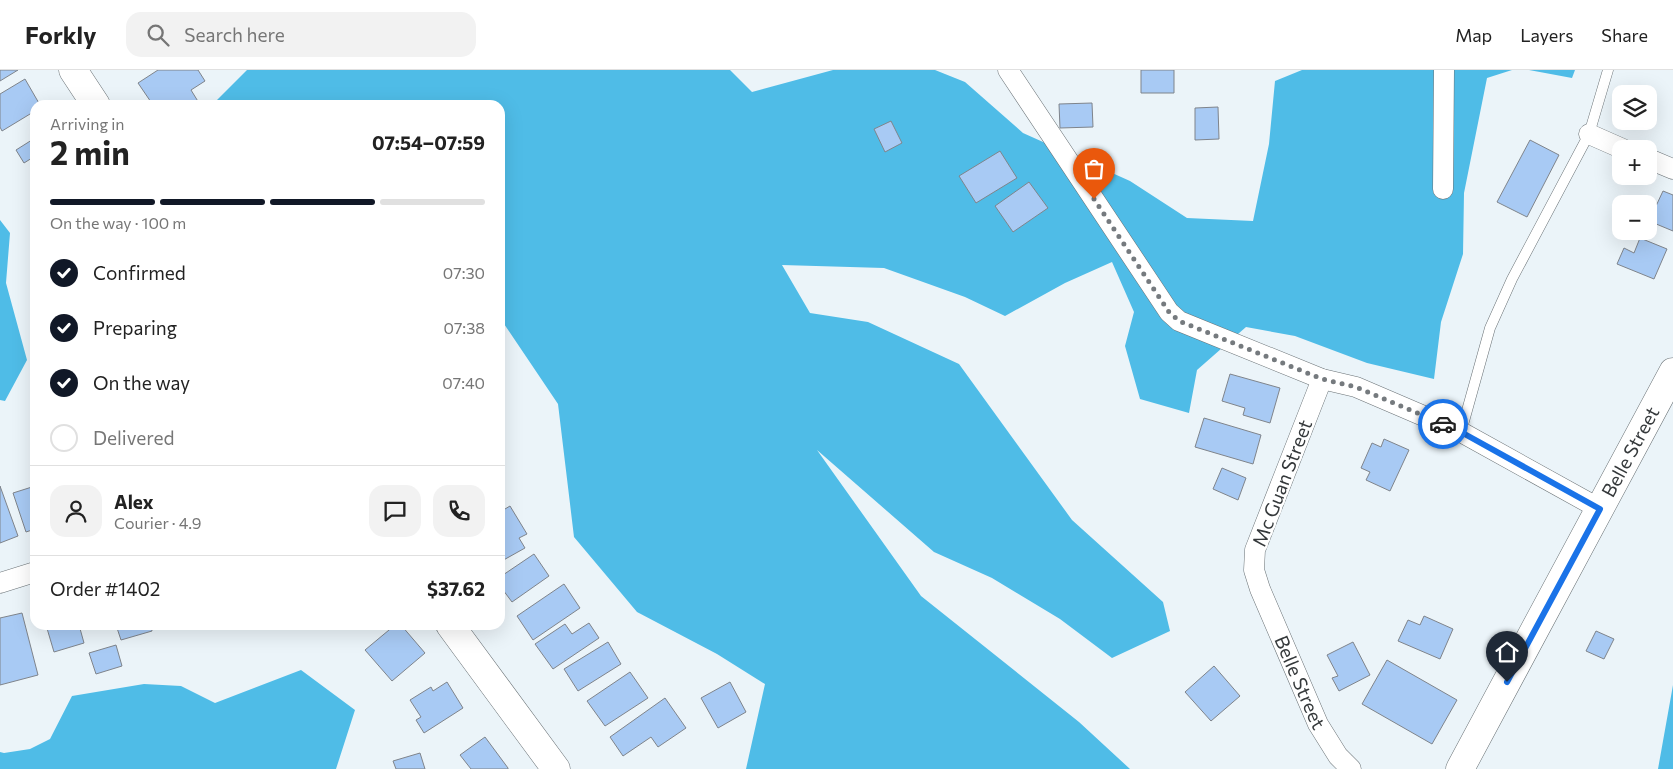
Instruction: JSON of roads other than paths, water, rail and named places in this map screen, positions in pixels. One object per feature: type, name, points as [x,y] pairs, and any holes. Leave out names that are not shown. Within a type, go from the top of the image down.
[{"type":"street","points":[[73,70],[93,100]]},
{"type":"street","points":[[1008,70],[1169,312],[1179,321],[1322,379],[1356,387],[1461,432],[1600,509]]},
{"type":"street","points":[[1443,188],[1444,70]]},
{"type":"street","points":[[1589,134],[1612,144]]},
{"type":"street","points":[[1657,162],[1673,169]]},
{"type":"street","name":"Belle Street","points":[[1460,769],[1673,372]]},
{"type":"street","name":"Mc Guan Street","points":[[1260,589],[1254,570],[1255,550],[1322,379]]},
{"type":"street","points":[[0,583],[30,574]]},
{"type":"street","name":"Belle Street","points":[[1260,589],[1318,724],[1338,756],[1352,769]]},
{"type":"street","points":[[454,630],[556,769]]},
{"type":"lane","points":[[1461,432],[1490,328],[1512,279],[1589,134],[1608,70]]}]
